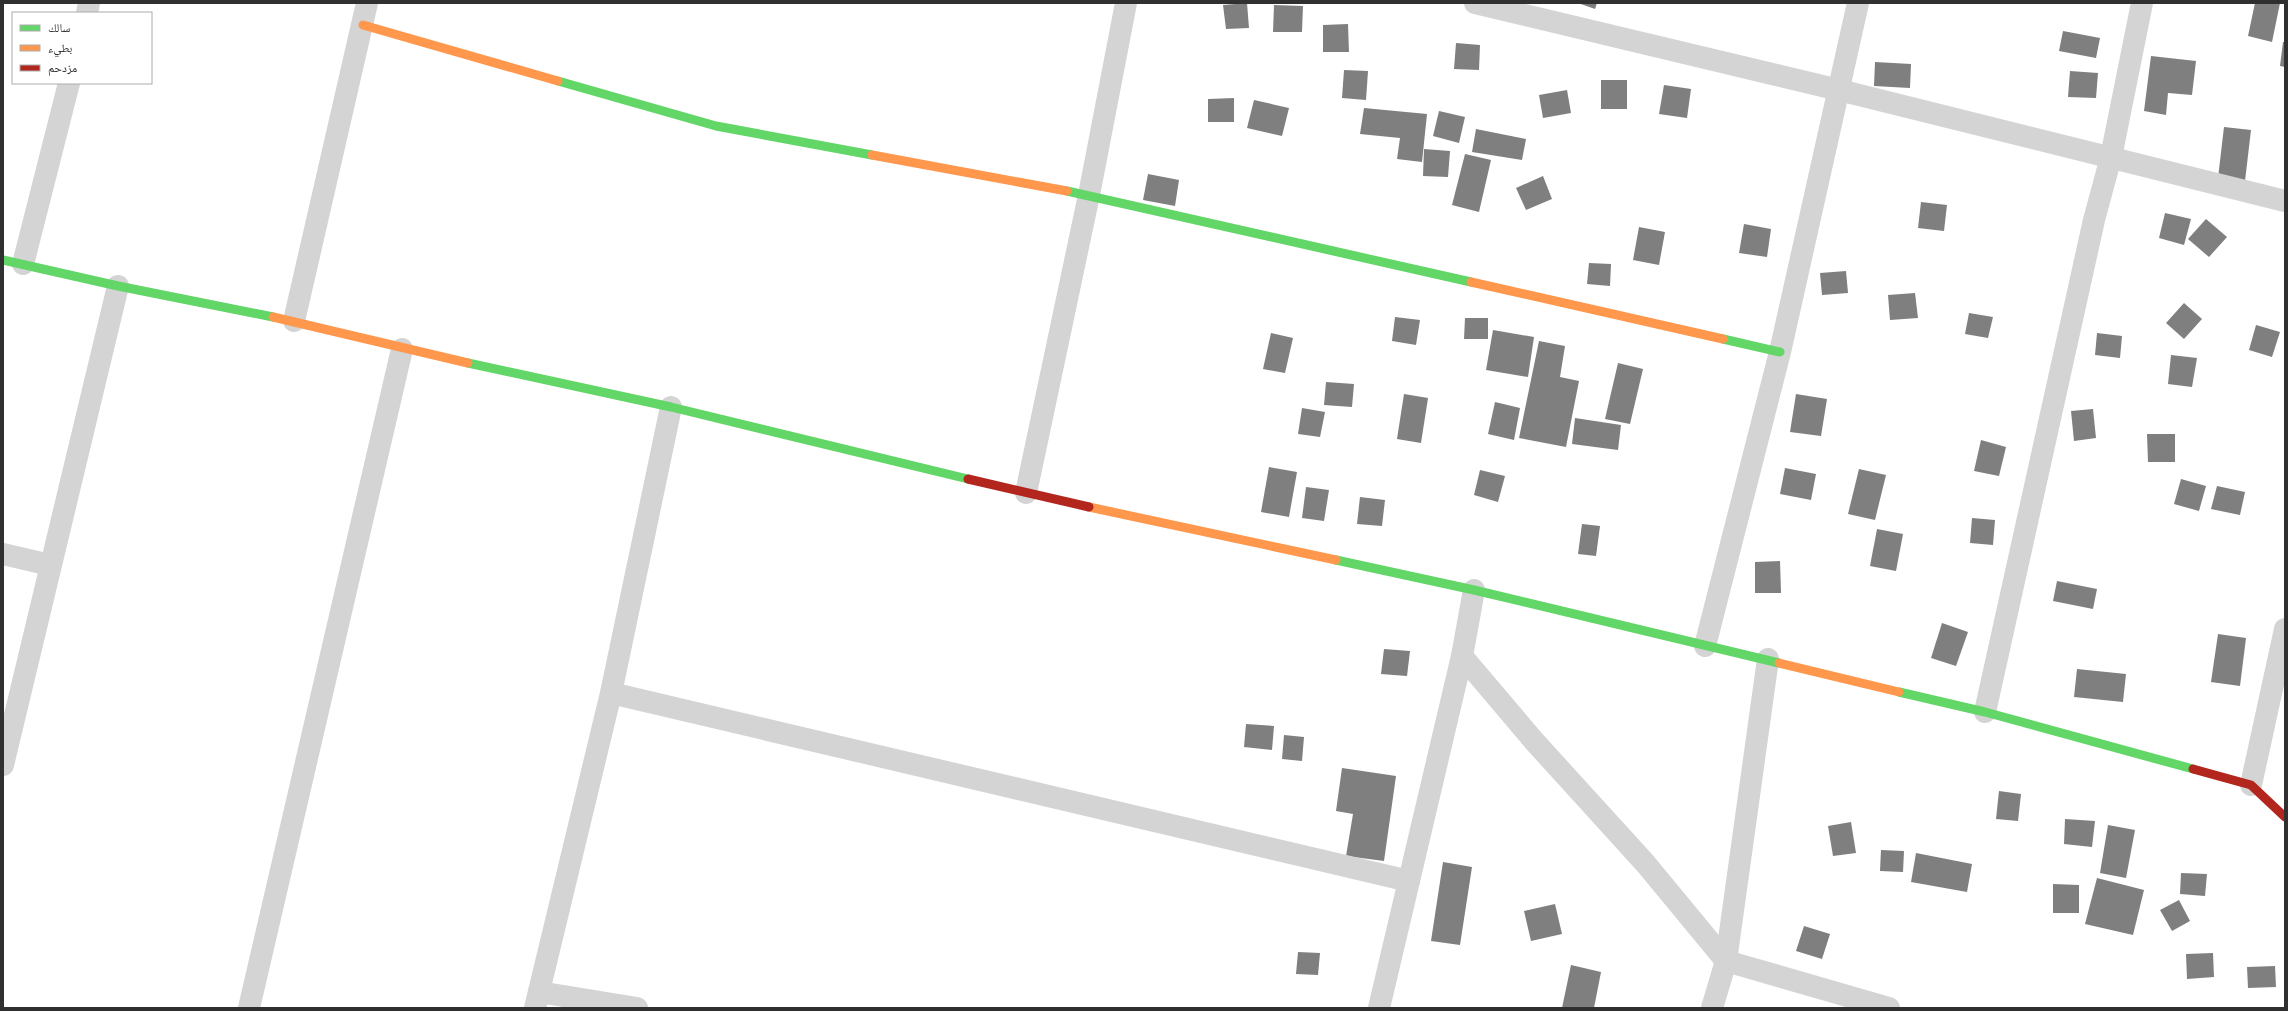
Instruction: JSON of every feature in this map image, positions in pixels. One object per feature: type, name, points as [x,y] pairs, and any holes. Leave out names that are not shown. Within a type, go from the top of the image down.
[{"type":"street","points":[[294,321],[367,3]]},
{"type":"street","points":[[1026,493],[1089,195],[1126,3]]},
{"type":"street","points":[[1474,3],[1839,90],[2285,201]]},
{"type":"street","points":[[1705,646],[1780,352],[1858,3]]},
{"type":"street","points":[[1985,712],[2094,220],[2111,157],[2142,3]]},
{"type":"street","points":[[362,25],[716,126],[1089,195],[1780,352]]},
{"type":"street","points":[[69,84],[13,262],[118,286],[294,321],[402,349],[670,407],[1026,493],[1474,590],[1985,712],[2251,785],[2285,817]]},
{"type":"street","points":[[3,765],[118,286]]},
{"type":"street","points":[[249,1008],[402,349]]},
{"type":"street","points":[[637,1008],[537,1000],[611,693],[670,407]]},
{"type":"street","points":[[3,554],[50,566]]},
{"type":"street","points":[[1379,1008],[1462,656],[1474,590]]},
{"type":"street","points":[[2251,785],[2285,629]]},
{"type":"street","points":[[1462,656],[1534,741],[1645,863],[1726,961],[1889,1008]]},
{"type":"street","points":[[1712,1008],[1726,961],[1768,659]]},
{"type":"street","points":[[611,693],[1409,881]]},
{"type":"building","points":[[1247,3],[1249,28],[1226,29],[1223,5]]},
{"type":"building","points":[[1578,3],[1597,3],[1595,9]]},
{"type":"building","points":[[2255,3],[2280,3],[2272,42],[2248,36]]},
{"type":"building","points":[[1274,5],[1303,6],[1302,32],[1273,32]]},
{"type":"building","points":[[1348,24],[1349,52],[1323,52],[1323,25]]},
{"type":"building","points":[[2063,31],[2100,38],[2096,58],[2059,51]]},
{"type":"building","points":[[2283,42],[2285,42],[2285,67],[2280,66]]},
{"type":"building","points":[[1456,43],[1480,45],[1479,70],[1454,69]]},
{"type":"building","points":[[2151,56],[2196,61],[2192,95],[2168,93],[2166,115],[2144,111]]},
{"type":"building","points":[[1875,62],[1911,64],[1910,88],[1874,86]]},
{"type":"building","points":[[1344,70],[1368,71],[1366,100],[1342,98]]},
{"type":"building","points":[[2070,71],[2098,73],[2096,98],[2068,97]]},
{"type":"building","points":[[1601,80],[1627,80],[1627,109],[1601,109]]},
{"type":"building","points":[[1664,85],[1691,89],[1687,118],[1659,114]]},
{"type":"building","points":[[1567,90],[1571,113],[1543,118],[1539,95]]},
{"type":"building","points":[[1234,98],[1234,122],[1208,122],[1208,99]]},
{"type":"building","points":[[1254,100],[1289,108],[1282,136],[1247,128]]},
{"type":"building","points":[[1364,108],[1427,114],[1422,162],[1397,159],[1400,138],[1360,134]]},
{"type":"building","points":[[1439,111],[1465,117],[1459,143],[1433,136]]},
{"type":"building","points":[[2224,127],[2251,130],[2245,181],[2218,178]]},
{"type":"building","points":[[1476,129],[1526,139],[1522,160],[1472,152]]},
{"type":"building","points":[[1424,149],[1450,151],[1448,177],[1423,176]]},
{"type":"building","points":[[1465,154],[1491,160],[1479,212],[1452,205]]},
{"type":"building","points":[[1148,174],[1179,180],[1175,206],[1143,200]]},
{"type":"building","points":[[1543,176],[1552,199],[1526,210],[1516,188]]},
{"type":"building","points":[[1921,202],[1947,205],[1944,231],[1918,228]]},
{"type":"building","points":[[2165,213],[2191,219],[2184,245],[2159,238]]},
{"type":"building","points":[[2206,219],[2227,237],[2209,257],[2188,239]]},
{"type":"building","points":[[1744,224],[1771,229],[1767,257],[1739,253]]},
{"type":"building","points":[[1639,227],[1665,232],[1659,265],[1633,260]]},
{"type":"building","points":[[1589,263],[1611,264],[1610,286],[1587,284]]},
{"type":"building","points":[[1846,271],[1848,293],[1822,295],[1820,273]]},
{"type":"building","points":[[1915,293],[1918,318],[1890,320],[1888,295]]},
{"type":"building","points":[[2184,303],[2202,319],[2184,339],[2166,323]]},
{"type":"building","points":[[1969,313],[1993,317],[1988,338],[1965,334]]},
{"type":"building","points":[[1395,317],[1420,320],[1416,345],[1392,341]]},
{"type":"building","points":[[1465,318],[1488,318],[1488,339],[1464,339]]},
{"type":"building","points":[[2256,325],[2280,332],[2272,357],[2249,350]]},
{"type":"building","points":[[1493,330],[1534,337],[1528,377],[1486,370]]},
{"type":"building","points":[[1271,333],[1293,338],[1285,373],[1263,369]]},
{"type":"building","points":[[2097,333],[2122,336],[2120,358],[2095,355]]},
{"type":"building","points":[[1539,341],[1565,346],[1560,377],[1579,381],[1566,447],[1519,438]]},
{"type":"building","points":[[2171,355],[2197,358],[2192,387],[2168,384]]},
{"type":"building","points":[[1618,363],[1643,369],[1630,424],[1605,419]]},
{"type":"building","points":[[1326,382],[1354,384],[1352,407],[1324,405]]},
{"type":"building","points":[[1404,394],[1428,398],[1421,443],[1397,439]]},
{"type":"building","points":[[1796,394],[1827,399],[1821,436],[1790,432]]},
{"type":"building","points":[[1495,402],[1520,408],[1514,440],[1488,434]]},
{"type":"building","points":[[1302,408],[1325,412],[1320,437],[1298,434]]},
{"type":"building","points":[[2093,409],[2096,438],[2074,441],[2071,411]]},
{"type":"building","points":[[1575,418],[1621,425],[1618,450],[1572,444]]},
{"type":"building","points":[[2147,434],[2175,434],[2175,462],[2148,462]]},
{"type":"building","points":[[1981,440],[2006,447],[1999,476],[1974,471]]},
{"type":"building","points":[[1269,467],[1297,472],[1289,517],[1261,512]]},
{"type":"building","points":[[1785,468],[1816,474],[1811,500],[1780,494]]},
{"type":"building","points":[[1859,469],[1886,475],[1875,520],[1848,514]]},
{"type":"building","points":[[1480,470],[1505,476],[1498,502],[1474,495]]},
{"type":"building","points":[[2181,479],[2206,486],[2199,511],[2174,504]]},
{"type":"building","points":[[2217,486],[2245,492],[2240,515],[2211,509]]},
{"type":"building","points":[[1306,487],[1329,490],[1324,521],[1302,518]]},
{"type":"building","points":[[1360,497],[1385,500],[1382,526],[1357,524]]},
{"type":"building","points":[[1972,518],[1995,520],[1993,545],[1970,543]]},
{"type":"building","points":[[1582,524],[1600,526],[1596,556],[1578,554]]},
{"type":"building","points":[[1877,529],[1903,534],[1896,571],[1870,566]]},
{"type":"building","points":[[1780,561],[1781,593],[1755,593],[1755,562]]},
{"type":"building","points":[[2057,581],[2097,589],[2093,609],[2053,601]]},
{"type":"building","points":[[1942,623],[1968,632],[1956,666],[1931,658]]},
{"type":"building","points":[[2218,634],[2246,638],[2240,686],[2211,682]]},
{"type":"building","points":[[1384,649],[1410,651],[1407,676],[1381,674]]},
{"type":"building","points":[[2077,669],[2126,674],[2123,702],[2074,697]]},
{"type":"building","points":[[1246,724],[1274,726],[1272,750],[1244,747]]},
{"type":"building","points":[[1284,735],[1304,737],[1302,761],[1282,759]]},
{"type":"building","points":[[1342,768],[1396,776],[1384,861],[1346,856],[1353,814],[1336,811]]},
{"type":"building","points":[[1999,791],[2021,794],[2018,821],[1996,819]]},
{"type":"building","points":[[2065,819],[2095,821],[2092,847],[2064,844]]},
{"type":"building","points":[[1851,822],[1856,853],[1833,856],[1828,826]]},
{"type":"building","points":[[2108,825],[2135,830],[2126,878],[2100,873]]},
{"type":"building","points":[[1881,850],[1904,851],[1903,872],[1880,871]]},
{"type":"building","points":[[1916,853],[1972,864],[1967,892],[1911,882]]},
{"type":"building","points":[[1443,862],[1472,867],[1460,945],[1431,941]]},
{"type":"building","points":[[2181,873],[2207,874],[2205,896],[2180,894]]},
{"type":"building","points":[[2097,878],[2144,890],[2133,935],[2085,924]]},
{"type":"building","points":[[2053,884],[2079,885],[2079,913],[2053,913]]},
{"type":"building","points":[[2179,900],[2190,921],[2172,931],[2160,910]]},
{"type":"building","points":[[1555,904],[1562,934],[1531,941],[1524,911]]},
{"type":"building","points":[[1804,926],[1830,934],[1822,959],[1796,951]]},
{"type":"building","points":[[1298,952],[1320,953],[1318,975],[1296,974]]},
{"type":"building","points":[[2213,953],[2214,977],[2187,979],[2186,954]]},
{"type":"building","points":[[1571,965],[1601,972],[1594,1008],[1562,1008]]},
{"type":"building","points":[[2275,966],[2276,987],[2248,988],[2247,967]]},
{"type":"traffic: fast","points":[[558,81],[716,126],[872,155]]},
{"type":"traffic: fast","points":[[1067,191],[1471,282]]},
{"type":"traffic: fast","points":[[3,260],[118,286],[273,317]]},
{"type":"traffic: fast","points":[[1723,339],[1780,352]]},
{"type":"traffic: fast","points":[[468,363],[671,407],[968,479]]},
{"type":"traffic: fast","points":[[1336,560],[1474,590],[1779,663]]},
{"type":"traffic: fast","points":[[1899,692],[1985,712],[2193,769]]},
{"type":"traffic: slow","points":[[363,25],[558,81]]},
{"type":"traffic: slow","points":[[872,155],[1067,191]]},
{"type":"traffic: slow","points":[[1471,282],[1723,339]]},
{"type":"traffic: slow","points":[[273,317],[468,363]]},
{"type":"traffic: slow","points":[[1089,507],[1336,560]]},
{"type":"traffic: slow","points":[[1779,663],[1899,692]]},
{"type":"traffic: jam","points":[[968,479],[1089,507]]},
{"type":"traffic: jam","points":[[2193,769],[2251,785],[2285,817]]}]
